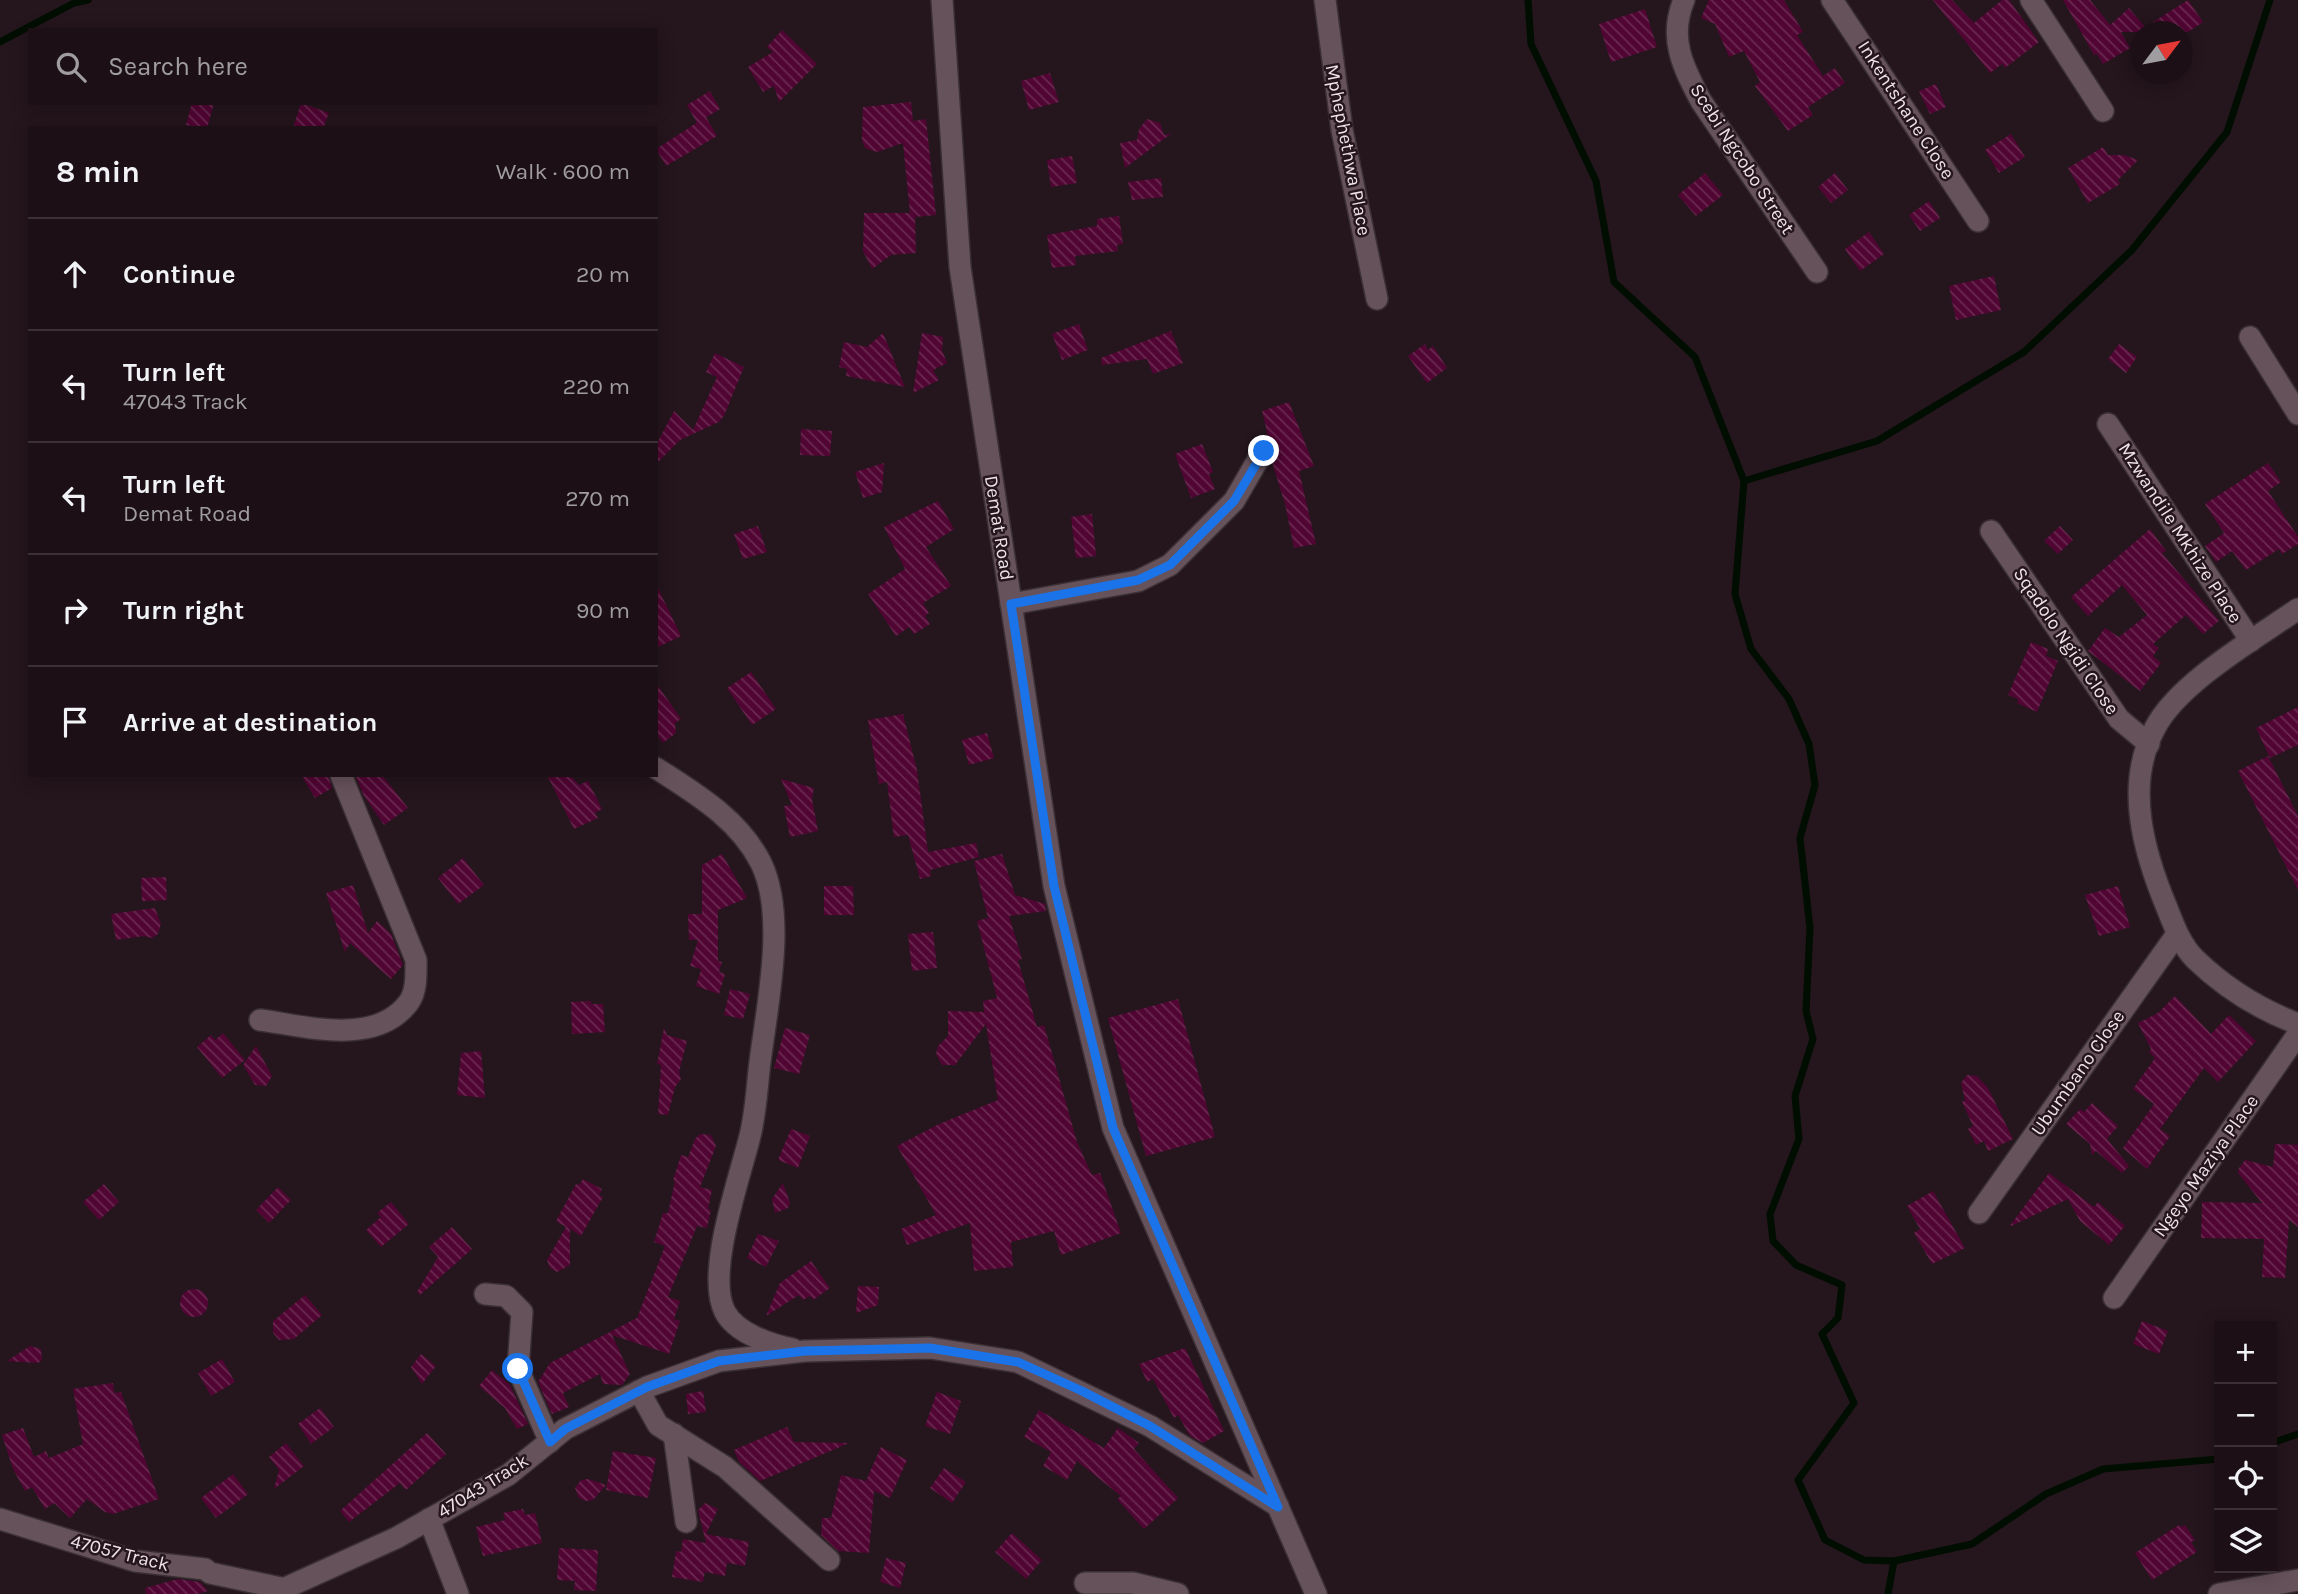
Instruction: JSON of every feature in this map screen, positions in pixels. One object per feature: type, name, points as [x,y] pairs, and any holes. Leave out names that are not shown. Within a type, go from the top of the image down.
[{"type":"street","name":"Demat Road","points":[[942,0],[960,267],[1054,886],[1113,1128],[1316,1594]]},
{"type":"street","name":"Mphephethwa Place","points":[[1325,0],[1342,130],[1377,299]]},
{"type":"street","name":"Scebi Ngcobo Street","points":[[1684,0],[1675,37],[1685,70],[1701,101],[1817,272]]},
{"type":"street","name":"Inkentshane Close","points":[[1832,0],[1978,221]]},
{"type":"street","points":[[2031,0],[2103,111]]},
{"type":"street","points":[[2250,337],[2298,414]]},
{"type":"street","name":"Mzwandile Mkhize Place","points":[[2108,424],[2251,641]]},
{"type":"street","points":[[1011,604],[1138,580],[1170,565],[1234,501],[1264,451]]},
{"type":"street","name":"Sqadolo Ngidi Close","points":[[1991,531],[2119,719],[2149,744]]},
{"type":"street","points":[[2298,609],[2207,673],[2170,708],[2155,727],[2144,757],[2139,809],[2148,862],[2178,934],[2194,958],[2232,989],[2272,1014],[2298,1024]]},
{"type":"street","points":[[658,769],[725,817],[747,841],[761,864],[771,890],[773,926],[768,997],[751,1133],[733,1194],[719,1272],[719,1293],[726,1314],[739,1326],[776,1346],[805,1351]]},
{"type":"street","points":[[260,1020],[333,1030],[361,1028],[384,1022],[409,1002],[416,982],[416,960],[342,777]]},
{"type":"street","name":"Ubumbano Close","points":[[1979,1213],[2178,934]]},
{"type":"street","name":"Ngeyo Maziya Place","points":[[2114,1298],[2298,1034]]},
{"type":"street","points":[[485,1294],[506,1296],[522,1312],[518,1369],[550,1442]]},
{"type":"street","name":"47043 Track","points":[[277,1591],[396,1538],[508,1475],[565,1429],[639,1391],[719,1361],[805,1351],[930,1348],[1018,1362],[1150,1426],[1278,1507]]},
{"type":"street","points":[[639,1391],[658,1425],[725,1467],[829,1560]]},
{"type":"street","points":[[674,1434],[686,1522]]},
{"type":"street","name":"47057 Track","points":[[0,1519],[135,1561],[205,1569],[210,1573],[277,1591]]},
{"type":"street","points":[[429,1519],[458,1594]]},
{"type":"street","points":[[2219,1594],[2298,1580]]},
{"type":"street","points":[[1085,1583],[1133,1583],[1178,1594]]},
{"type":"building","points":[[1709,0],[1784,0],[1803,32],[1797,35],[1823,76],[1835,68],[1845,83],[1808,107],[1813,115],[1788,131],[1755,86],[1760,82],[1744,51],[1729,57],[1715,24],[1701,18]]},
{"type":"building","points":[[1933,0],[1952,0],[1974,23],[2002,0],[2009,0],[2039,42],[2005,68],[2002,64],[1990,73]]},
{"type":"building","points":[[2063,0],[2090,0],[2110,25],[2129,8],[2140,21],[2130,21],[2130,32],[2121,32],[2130,48],[2103,64],[2097,54],[2094,55]]},
{"type":"building","points":[[2188,0],[2203,22],[2193,29],[2193,21],[2155,21]]},
{"type":"building","points":[[1645,9],[1657,47],[1611,62],[1599,24]]},
{"type":"building","points":[[782,30],[817,64],[779,102],[774,86],[763,92],[748,67],[773,52],[767,47]]},
{"type":"building","points":[[1050,73],[1059,102],[1029,110],[1021,81]]},
{"type":"building","points":[[1936,84],[1946,107],[1930,114],[1919,91]]},
{"type":"building","points":[[710,91],[720,109],[697,123],[687,105]]},
{"type":"building","points":[[911,102],[913,121],[926,119],[936,215],[915,217],[916,253],[891,255],[872,269],[863,251],[864,213],[910,213],[903,143],[877,152],[865,148],[862,140],[863,107]]},
{"type":"building","points":[[191,105],[213,105],[208,126],[186,125]]},
{"type":"building","points":[[300,105],[329,113],[324,126],[294,126]]},
{"type":"building","points":[[706,117],[717,136],[666,166],[658,148]]},
{"type":"building","points":[[1147,119],[1160,123],[1164,135],[1172,133],[1125,168],[1120,143],[1137,140],[1139,129]]},
{"type":"building","points":[[2011,134],[2025,157],[1999,173],[1985,150]]},
{"type":"building","points":[[2103,147],[2108,155],[2124,155],[2138,160],[2118,180],[2120,184],[2088,203],[2068,168]]},
{"type":"building","points":[[1072,156],[1077,183],[1051,187],[1047,160]]},
{"type":"building","points":[[1705,173],[1723,195],[1696,216],[1678,195]]},
{"type":"building","points":[[1835,173],[1848,190],[1831,203],[1818,187]]},
{"type":"building","points":[[1161,178],[1163,197],[1132,200],[1128,182]]},
{"type":"building","points":[[1929,201],[1940,218],[1920,231],[1909,215]]},
{"type":"building","points":[[1119,216],[1123,244],[1117,245],[1118,251],[1075,256],[1076,265],[1052,268],[1047,235],[1097,226],[1097,219]]},
{"type":"building","points":[[1869,232],[1884,254],[1860,271],[1845,249]]},
{"type":"building","points":[[1994,276],[2001,310],[1956,320],[1949,286]]},
{"type":"building","points":[[1079,324],[1088,350],[1062,360],[1052,334]]},
{"type":"building","points":[[1171,331],[1183,363],[1153,374],[1147,359],[1102,365],[1101,358]]},
{"type":"building","points":[[883,333],[905,387],[846,376],[847,369],[839,367],[844,342],[867,347]]},
{"type":"building","points":[[922,333],[943,337],[942,350],[947,363],[933,370],[939,380],[913,393]]},
{"type":"building","points":[[1425,344],[1428,350],[1433,346],[1447,368],[1427,383],[1408,356]]},
{"type":"building","points":[[2119,344],[2137,357],[2126,373],[2108,359]]},
{"type":"building","points":[[715,353],[744,367],[719,422],[680,440],[658,462],[658,441],[674,411],[693,430],[717,377],[706,372]]},
{"type":"building","points":[[1289,402],[1314,466],[1299,471],[1316,544],[1294,548],[1285,504],[1272,462],[1276,450],[1269,440],[1262,411]]},
{"type":"building","points":[[801,429],[832,431],[830,456],[800,455]]},
{"type":"building","points":[[1202,444],[1213,472],[1209,474],[1215,489],[1191,498],[1175,454]]},
{"type":"building","points":[[884,463],[882,492],[863,498],[855,472]]},
{"type":"building","points":[[2268,463],[2281,482],[2268,491],[2298,537],[2298,544],[2282,554],[2279,549],[2246,570],[2232,551],[2216,562],[2205,546],[2224,533],[2205,504]]},
{"type":"building","points":[[938,501],[954,529],[926,547],[951,586],[923,603],[929,613],[925,616],[930,624],[914,634],[909,627],[896,636],[868,594],[905,569],[884,527]]},
{"type":"building","points":[[1092,514],[1096,556],[1076,558],[1071,517]]},
{"type":"building","points":[[758,526],[767,552],[743,559],[734,534]]},
{"type":"building","points":[[2060,526],[2073,540],[2058,554],[2044,541]]},
{"type":"building","points":[[2150,529],[2166,551],[2162,553],[2219,621],[2203,634],[2186,615],[2153,644],[2159,648],[2153,656],[2161,663],[2140,691],[2088,651],[2105,628],[2119,637],[2147,615],[2122,585],[2088,616],[2071,597]]},
{"type":"building","points":[[658,588],[681,636],[658,647]]},
{"type":"building","points":[[2031,642],[2048,649],[2046,656],[2058,661],[2037,712],[2017,703],[2018,699],[2008,695]]},
{"type":"building","points":[[751,672],[776,709],[752,725],[727,688]]},
{"type":"building","points":[[658,686],[681,719],[675,723],[676,733],[663,743],[658,736]]},
{"type":"building","points":[[2298,707],[2298,745],[2270,758],[2256,728]]},
{"type":"building","points":[[903,714],[917,770],[928,852],[976,843],[979,857],[930,870],[931,876],[920,879],[908,835],[894,837],[887,782],[879,784],[868,720]]},
{"type":"building","points":[[987,733],[994,758],[969,765],[962,740]]},
{"type":"building","points":[[2268,756],[2298,816],[2298,890],[2238,771]]},
{"type":"building","points":[[302,777],[329,777],[332,788],[315,798]]},
{"type":"building","points":[[356,777],[384,777],[408,808],[384,825],[364,796]]},
{"type":"building","points":[[548,777],[572,777],[579,785],[588,781],[602,809],[595,813],[598,818],[574,829]]},
{"type":"building","points":[[781,779],[814,788],[812,799],[818,831],[790,837],[784,806],[792,805]]},
{"type":"building","points":[[722,854],[747,898],[718,910],[718,961],[722,962],[719,972],[725,974],[719,994],[696,986],[701,969],[690,966],[698,940],[689,940],[688,914],[702,914],[702,865]]},
{"type":"building","points":[[1002,854],[1015,895],[1045,904],[1046,911],[1009,916],[1022,959],[1018,960],[1037,1027],[1044,1025],[1077,1142],[1092,1175],[1100,1173],[1121,1233],[1061,1255],[1054,1231],[1011,1242],[1013,1267],[974,1271],[970,1223],[907,1245],[901,1229],[936,1215],[897,1146],[939,1124],[998,1100],[986,1024],[955,1065],[942,1065],[936,1054],[938,1046],[948,1036],[948,1011],[984,1012],[983,1001],[997,998],[977,921],[988,918],[974,861]]},
{"type":"building","points":[[463,858],[484,885],[458,904],[438,878]]},
{"type":"building","points":[[166,877],[167,900],[142,901],[141,878]]},
{"type":"building","points":[[353,885],[368,933],[377,921],[391,934],[403,965],[391,979],[350,943],[345,952],[326,893]]},
{"type":"building","points":[[824,886],[853,886],[854,915],[824,915]]},
{"type":"building","points":[[2118,886],[2130,927],[2099,936],[2085,895]]},
{"type":"building","points":[[155,908],[161,924],[158,934],[152,938],[144,936],[116,940],[111,914]]},
{"type":"building","points":[[933,932],[937,968],[912,971],[908,934]]},
{"type":"building","points":[[730,989],[750,994],[743,1019],[724,1015]]},
{"type":"building","points":[[2175,996],[2211,1034],[2229,1015],[2256,1041],[2218,1082],[2204,1068],[2160,1129],[2170,1136],[2147,1169],[2123,1148],[2154,1104],[2133,1089],[2155,1058],[2149,1052],[2151,1049],[2138,1023],[2158,1013]]},
{"type":"building","points":[[1178,999],[1215,1137],[1146,1156],[1108,1018]]},
{"type":"building","points":[[591,1001],[591,1004],[603,1004],[605,1032],[572,1034],[571,1002]]},
{"type":"building","points":[[664,1028],[667,1035],[687,1041],[679,1072],[681,1079],[675,1087],[668,1115],[658,1114],[661,1065],[657,1064]]},
{"type":"building","points":[[785,1028],[810,1035],[799,1074],[774,1068]]},
{"type":"building","points":[[223,1033],[245,1060],[222,1078],[197,1047],[211,1035],[215,1040]]},
{"type":"building","points":[[256,1046],[272,1076],[266,1086],[255,1085],[243,1065]]},
{"type":"building","points":[[481,1051],[485,1098],[457,1095],[461,1053]]},
{"type":"building","points":[[1967,1075],[1977,1076],[1988,1088],[2013,1139],[1988,1151],[1984,1141],[1976,1145],[1968,1129],[1973,1126],[1962,1102],[1965,1100],[1961,1083]]},
{"type":"building","points":[[2092,1103],[2118,1126],[2107,1139],[2129,1166],[2122,1173],[2096,1151],[2092,1155],[2090,1144],[2066,1124],[2080,1109],[2084,1112]]},
{"type":"building","points":[[791,1129],[810,1136],[798,1168],[778,1160]]},
{"type":"building","points":[[700,1134],[711,1135],[716,1146],[700,1187],[712,1190],[708,1209],[711,1210],[707,1228],[697,1226],[668,1297],[680,1301],[674,1319],[680,1321],[669,1354],[612,1335],[630,1374],[622,1385],[603,1384],[600,1374],[563,1393],[569,1407],[552,1414],[538,1382],[550,1363],[637,1318],[665,1246],[654,1242],[663,1213],[668,1213],[675,1181],[673,1180],[681,1155],[688,1157],[695,1139]]},
{"type":"building","points":[[2275,1144],[2298,1145],[2298,1227],[2289,1220],[2285,1278],[2262,1277],[2264,1239],[2201,1238],[2202,1202],[2262,1203],[2238,1173],[2239,1168],[2245,1160],[2273,1167]]},
{"type":"building","points":[[2049,1173],[2094,1207],[2098,1202],[2125,1226],[2109,1245],[2080,1221],[2068,1199],[2009,1227]]},
{"type":"building","points":[[583,1179],[602,1189],[599,1195],[603,1197],[581,1236],[570,1229],[570,1265],[557,1272],[550,1268],[547,1260],[566,1227],[556,1221],[576,1184],[579,1185]]},
{"type":"building","points":[[783,1183],[790,1203],[788,1208],[775,1213],[772,1199]]},
{"type":"building","points":[[104,1184],[119,1202],[99,1220],[83,1202]]},
{"type":"building","points":[[278,1187],[291,1200],[269,1223],[256,1210]]},
{"type":"building","points":[[1933,1191],[1965,1248],[1932,1264],[1914,1233],[1920,1229],[1907,1206]]},
{"type":"building","points":[[391,1202],[409,1224],[381,1247],[366,1230],[381,1217],[377,1213]]},
{"type":"building","points":[[452,1227],[472,1249],[420,1295],[417,1292],[438,1257],[429,1247]]},
{"type":"building","points":[[758,1234],[779,1241],[766,1267],[747,1258]]},
{"type":"building","points":[[811,1261],[830,1288],[813,1300],[810,1296],[803,1300],[799,1295],[766,1316],[780,1283]]},
{"type":"building","points":[[858,1286],[879,1287],[878,1305],[856,1313]]},
{"type":"building","points":[[194,1289],[204,1293],[208,1303],[204,1313],[194,1317],[184,1313],[180,1303],[184,1293]]},
{"type":"building","points":[[305,1295],[322,1315],[294,1339],[279,1340],[273,1333],[273,1321]]},
{"type":"building","points":[[2142,1321],[2168,1331],[2159,1354],[2133,1344]]},
{"type":"building","points":[[30,1346],[41,1349],[42,1360],[38,1363],[7,1361]]},
{"type":"building","points":[[1185,1348],[1224,1431],[1203,1443],[1190,1436],[1178,1415],[1174,1418],[1153,1379],[1147,1382],[1139,1364]]},
{"type":"building","points":[[421,1354],[436,1366],[422,1384],[411,1367]]},
{"type":"building","points":[[222,1359],[235,1382],[211,1396],[198,1373]]},
{"type":"building","points":[[492,1370],[510,1385],[528,1424],[517,1429],[505,1408],[479,1386]]},
{"type":"building","points":[[113,1383],[114,1393],[121,1392],[159,1499],[113,1514],[105,1512],[87,1499],[70,1518],[54,1503],[45,1509],[32,1487],[25,1491],[13,1469],[2,1435],[23,1428],[34,1457],[46,1451],[49,1458],[83,1444],[73,1389]]},
{"type":"building","points":[[703,1391],[706,1412],[688,1414],[686,1394]]},
{"type":"building","points":[[937,1392],[961,1401],[950,1434],[925,1426]]},
{"type":"building","points":[[320,1408],[334,1427],[311,1444],[298,1424]]},
{"type":"building","points":[[1039,1410],[1104,1448],[1118,1428],[1139,1443],[1134,1449],[1178,1498],[1144,1529],[1117,1499],[1121,1496],[1077,1461],[1067,1480],[1043,1466],[1051,1452],[1024,1437]]},
{"type":"building","points":[[787,1427],[794,1442],[849,1443],[760,1481],[739,1462],[734,1450]]},
{"type":"building","points":[[427,1433],[446,1454],[406,1490],[400,1483],[349,1522],[340,1511]]},
{"type":"building","points":[[286,1443],[304,1466],[274,1489],[279,1470],[269,1457]]},
{"type":"building","points":[[881,1447],[907,1460],[890,1498],[874,1491],[869,1553],[838,1551],[821,1535],[822,1518],[831,1518],[841,1475],[866,1481]]},
{"type":"building","points":[[613,1451],[656,1458],[648,1498],[606,1490]]},
{"type":"building","points":[[944,1468],[966,1482],[952,1503],[930,1488]]},
{"type":"building","points":[[233,1474],[248,1494],[216,1518],[201,1498]]},
{"type":"building","points":[[588,1479],[606,1485],[593,1500],[586,1501],[579,1498],[575,1488],[581,1480]]},
{"type":"building","points":[[705,1503],[718,1509],[706,1534],[749,1542],[745,1566],[727,1563],[725,1576],[705,1572],[703,1582],[672,1577],[676,1551],[681,1552],[683,1539],[706,1543],[698,1510]]},
{"type":"building","points":[[523,1509],[525,1515],[535,1513],[542,1543],[483,1556],[476,1527],[505,1520],[503,1513]]},
{"type":"building","points":[[2179,1525],[2185,1525],[2195,1540],[2191,1542],[2197,1552],[2152,1580],[2135,1553]]},
{"type":"building","points":[[1012,1533],[1042,1560],[1026,1579],[995,1552]]},
{"type":"building","points":[[559,1548],[598,1550],[596,1591],[574,1590],[575,1581],[557,1580]]},
{"type":"building","points":[[886,1558],[906,1563],[900,1588],[880,1582]]},
{"type":"building","points":[[178,1579],[200,1582],[208,1591],[197,1594],[146,1594],[145,1588]]},
{"type":"waterway","points":[[0,42],[74,3],[88,0]]},
{"type":"waterway","points":[[1528,0],[1531,44],[1596,181],[1614,282],[1695,357],[1744,481],[1735,594],[1751,649],[1789,699],[1809,744],[1815,785],[1800,838],[1810,928],[1806,1011],[1813,1039],[1795,1096],[1799,1139],[1770,1214],[1773,1241],[1796,1265],[1842,1285],[1838,1318],[1822,1334],[1854,1403],[1798,1480],[1825,1540],[1864,1560],[1894,1561],[1888,1594]]},
{"type":"waterway","points":[[1744,481],[1877,441],[2024,352],[2132,250],[2227,132],[2270,0]]},
{"type":"waterway","points":[[2277,1441],[2298,1434]]},
{"type":"waterway","points":[[1894,1561],[1972,1544],[2046,1494],[2103,1469],[2214,1459]]},
{"type":"route","points":[[518,1369],[521,1382],[550,1442],[565,1429],[647,1387],[719,1361],[805,1351],[930,1348],[1018,1362],[1150,1426],[1278,1507],[1113,1128],[1054,886],[1011,604],[1138,580],[1170,565],[1234,501],[1264,451]]}]
